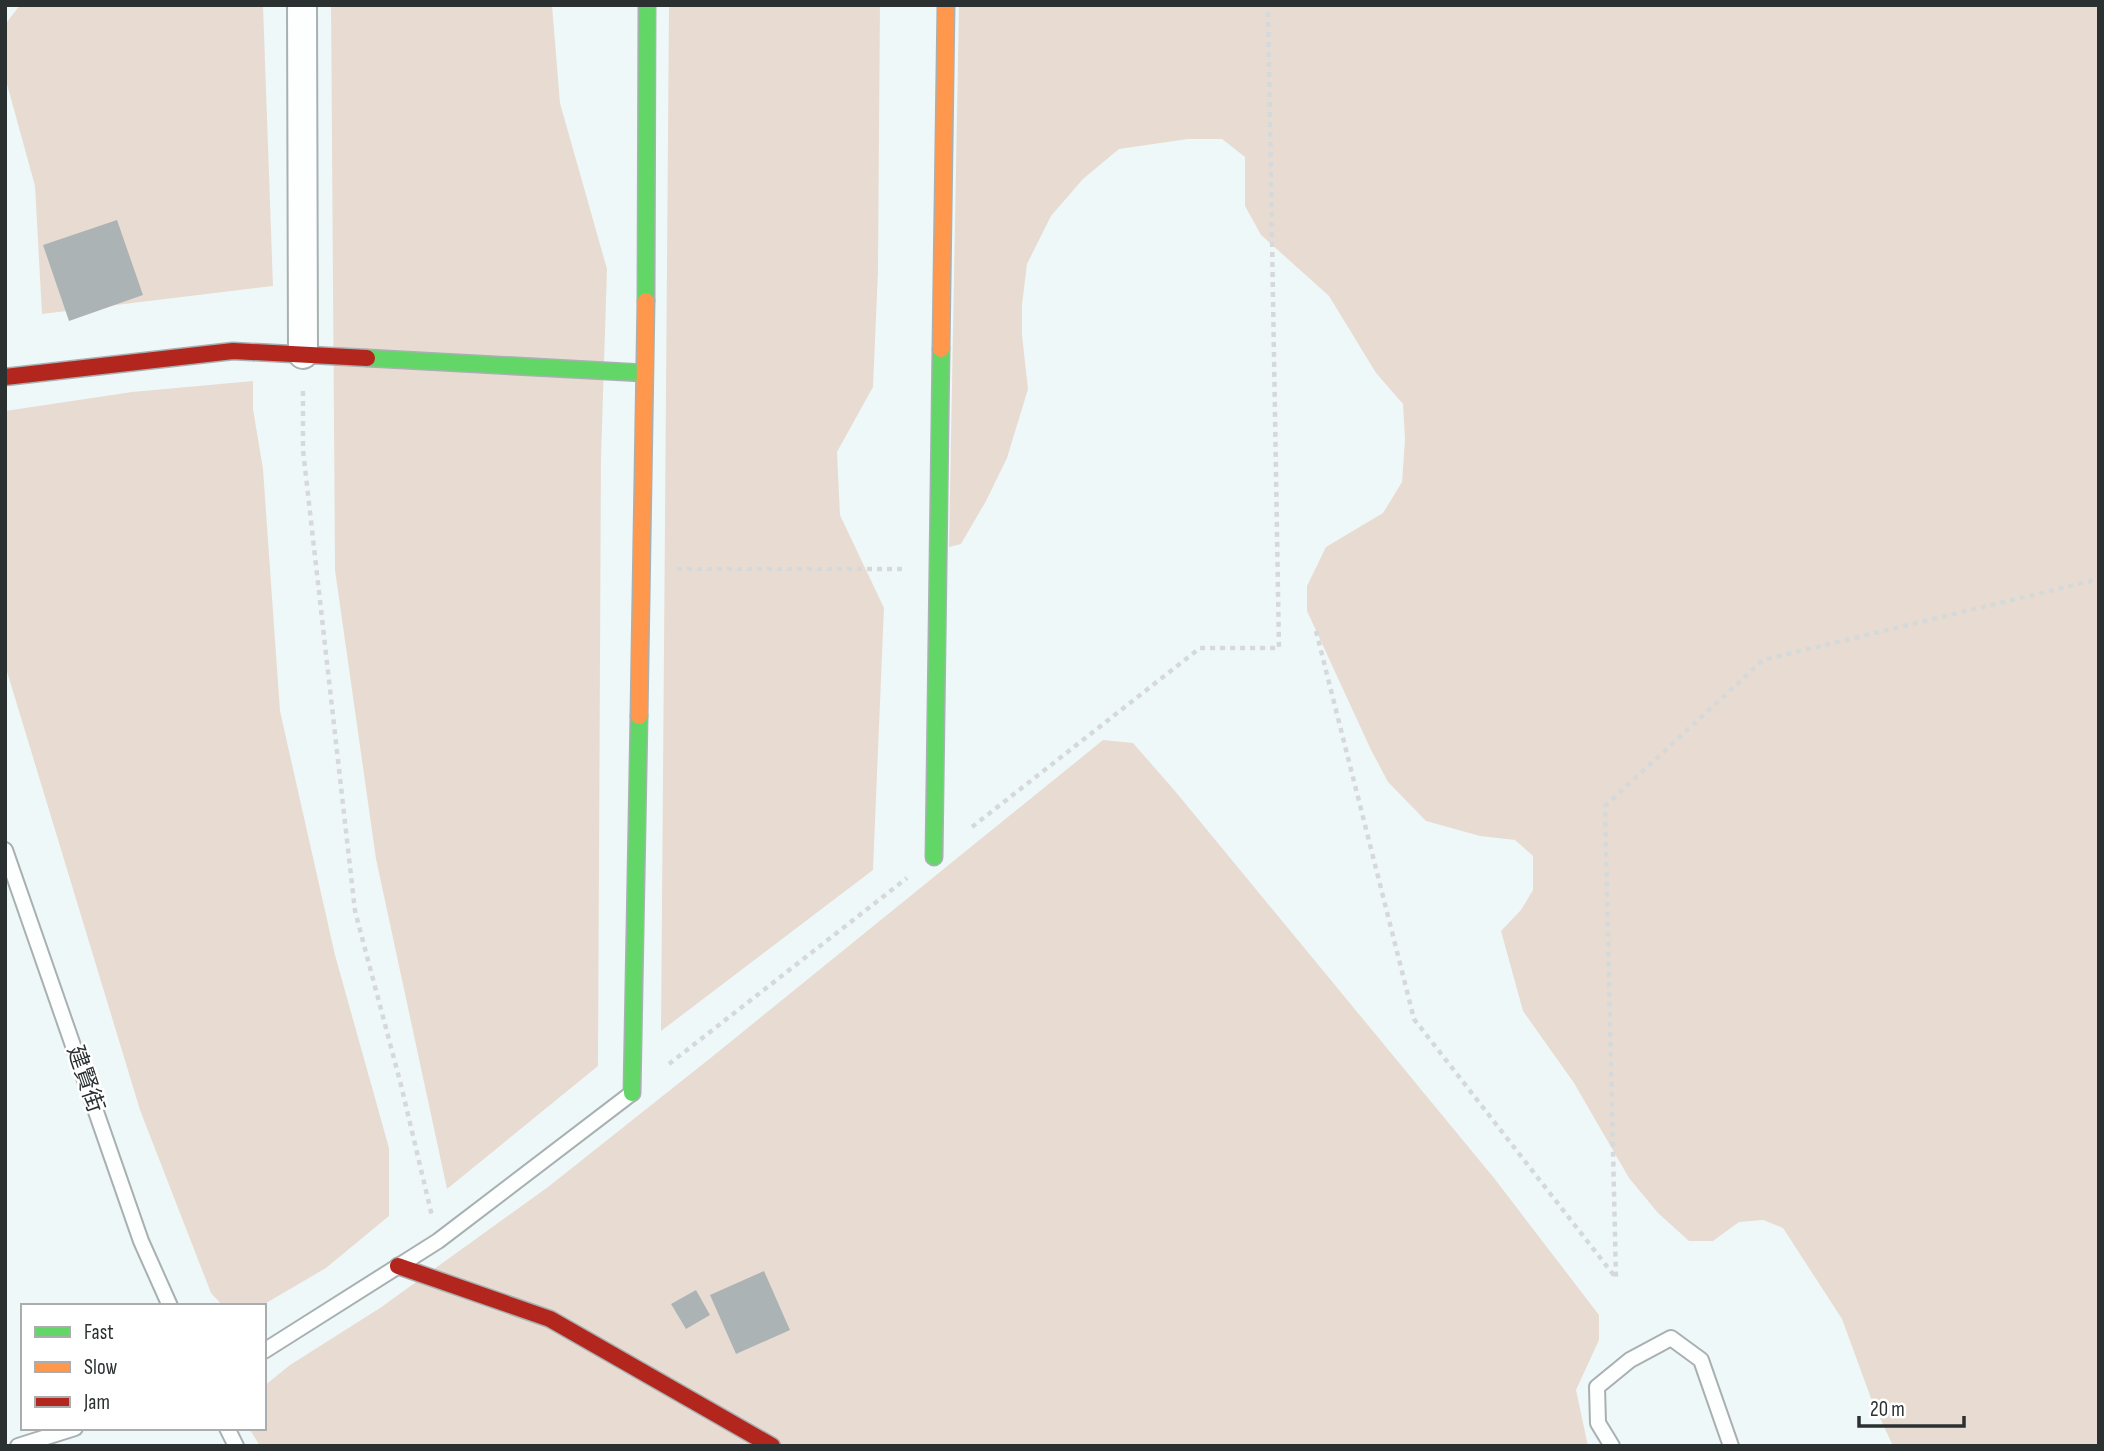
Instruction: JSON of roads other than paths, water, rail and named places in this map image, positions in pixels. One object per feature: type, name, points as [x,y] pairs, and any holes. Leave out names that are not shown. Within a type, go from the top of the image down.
[{"type":"street","points":[[302,5],[303,354]]},
{"type":"street","points":[[632,1093],[648,174],[647,5]]},
{"type":"street","points":[[934,857],[946,5]]},
{"type":"street","points":[[5,377],[233,351],[644,373]]},
{"type":"street","points":[[398,1266],[550,1319],[772,1446]]},
{"type":"lane","name":"建賢街","points":[[5,850],[141,1241],[169,1304]]},
{"type":"lane","points":[[266,1350],[438,1241],[632,1093]]},
{"type":"lane","points":[[1612,1446],[1598,1423],[1597,1387],[1630,1360],[1671,1338],[1701,1360],[1731,1446]]},
{"type":"lane","points":[[18,1446],[69,1430]]},
{"type":"lane","points":[[228,1430],[236,1446]]}]
